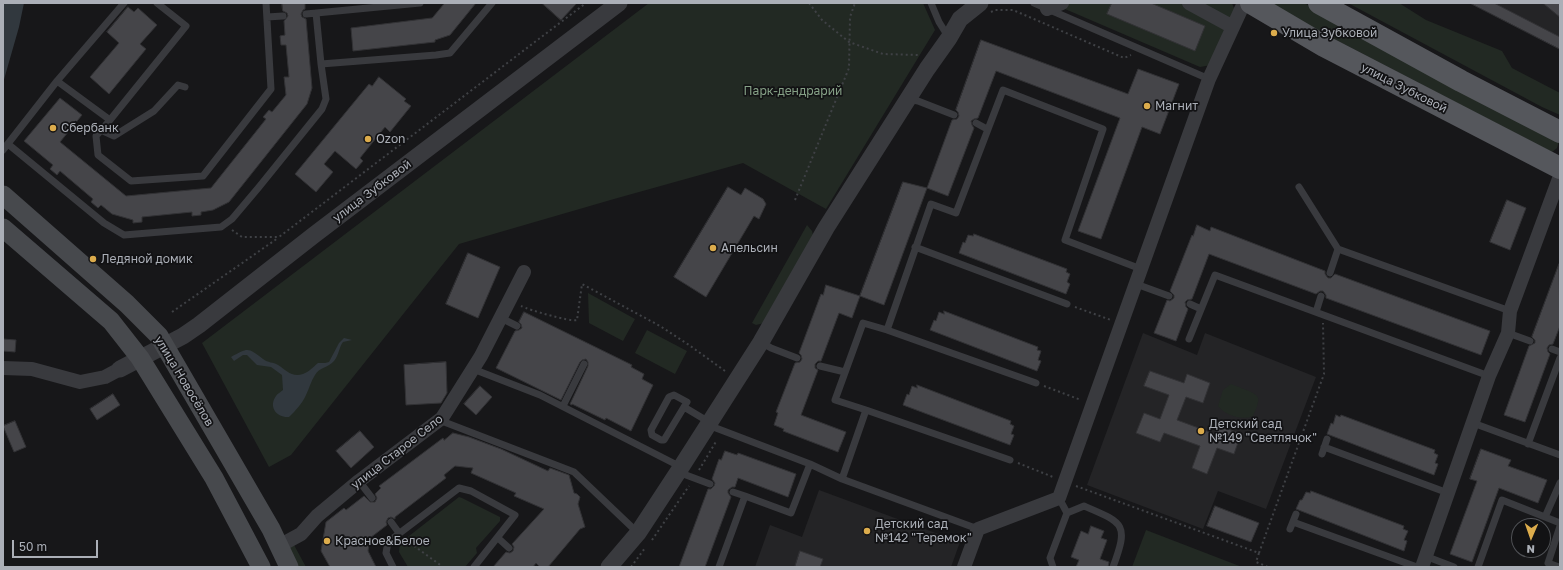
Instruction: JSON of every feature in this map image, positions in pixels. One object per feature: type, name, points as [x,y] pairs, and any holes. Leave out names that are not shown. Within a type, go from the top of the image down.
[{"type":"main road","name":"улица Зубковой","points":[[1251,3],[1324,46],[1560,168]]},
{"type":"main road","points":[[1319,3],[1454,77],[1560,132]]},
{"type":"main road","name":"улица Новосёлов","points":[[3,194],[127,304],[159,336],[271,529],[289,567]]},
{"type":"main road","name":"улица Новосёлов","points":[[3,228],[111,322],[140,358],[214,478],[261,567]]},
{"type":"street","name":"улица Зубковой","points":[[120,369],[164,346],[199,325],[314,235],[619,3]]},
{"type":"street","points":[[1046,9],[1062,3]]},
{"type":"street","points":[[1189,3],[1233,27]]},
{"type":"street","points":[[964,567],[978,529],[1060,498],[1209,79],[1244,3]]},
{"type":"street","points":[[609,567],[638,533],[680,469],[713,426],[826,228],[960,19],[984,8]]},
{"type":"street","points":[[1421,563],[1448,493],[1489,376],[1508,333],[1510,312],[1560,176]]},
{"type":"street","name":"улица Старое Село","points":[[279,546],[301,534],[317,516],[359,481],[442,418],[473,369],[524,272]]},
{"type":"street","points":[[3,368],[32,369],[80,382],[105,377],[120,369]]},
{"type":"lane","points":[[3,150],[57,81],[124,3]]},
{"type":"lane","points":[[157,3],[186,26],[96,136],[98,154],[131,181],[203,176],[271,89],[266,3]]},
{"type":"lane","points":[[306,14],[420,3]]},
{"type":"lane","points":[[321,64],[436,56],[450,53],[492,3]]},
{"type":"lane","points":[[931,3],[939,22],[949,38]]},
{"type":"lane","points":[[1034,3],[1209,79]]},
{"type":"lane","points":[[8,144],[104,223],[124,235],[221,227],[232,219],[322,109],[326,99],[316,13]]},
{"type":"lane","points":[[267,17],[283,16]]},
{"type":"lane","points":[[57,81],[110,120]]},
{"type":"lane","points":[[102,130],[114,136],[154,111],[178,85],[185,87]]},
{"type":"lane","points":[[887,330],[931,204],[956,213],[1003,90],[1104,129],[1065,240],[1141,270]]},
{"type":"lane","points":[[908,99],[918,101],[954,115]]},
{"type":"lane","points":[[976,123],[987,129]]},
{"type":"lane","points":[[1299,187],[1338,249],[1510,312]]},
{"type":"lane","points":[[915,247],[1067,304]]},
{"type":"lane","points":[[1330,273],[1338,249]]},
{"type":"lane","points":[[1189,339],[1215,275],[1489,376]]},
{"type":"lane","points":[[1136,284],[1169,296]]},
{"type":"lane","points":[[1319,313],[1321,296]]},
{"type":"lane","points":[[1190,304],[1201,308]]},
{"type":"lane","points":[[501,318],[517,326]]},
{"type":"lane","points":[[1010,460],[835,400],[863,323],[887,330],[1036,383]]},
{"type":"lane","points":[[1508,333],[1530,341]]},
{"type":"lane","points":[[760,342],[797,358]]},
{"type":"lane","points":[[1552,349],[1560,352]]},
{"type":"lane","points":[[1528,444],[1560,358]]},
{"type":"lane","points":[[563,406],[584,364]]},
{"type":"lane","points":[[820,366],[845,372]]},
{"type":"lane","points":[[473,369],[540,395],[563,406],[695,478],[710,484]]},
{"type":"lane","points":[[674,396],[687,402],[684,407],[664,440],[652,435],[651,430],[669,397],[674,396]]},
{"type":"lane","points":[[684,407],[713,426],[810,464],[842,479],[978,529]]},
{"type":"lane","points":[[842,479],[866,410]]},
{"type":"lane","points":[[439,420],[574,472],[638,533]]},
{"type":"lane","points":[[1473,423],[1560,457]]},
{"type":"lane","points":[[1327,439],[1323,450],[1448,493]]},
{"type":"lane","points":[[733,492],[791,513],[810,464]]},
{"type":"lane","points":[[359,481],[372,498]]},
{"type":"lane","points":[[1545,517],[1560,483]]},
{"type":"lane","points":[[393,567],[386,553],[388,542],[459,488],[471,491],[515,515],[474,567]]},
{"type":"lane","points":[[719,567],[745,496]]},
{"type":"lane","points":[[1053,567],[1050,558],[1067,513],[1060,498]]},
{"type":"lane","points":[[1478,567],[1502,500],[1545,517],[1560,525],[1548,563],[1559,567]]},
{"type":"lane","points":[[1067,513],[1084,506],[1109,516],[1120,526],[1122,539],[1114,567]]},
{"type":"lane","points":[[1296,514],[1292,525],[1421,563],[1454,567]]},
{"type":"lane","points":[[390,522],[399,533]]},
{"type":"lane","points":[[498,538],[509,548]]},
{"type":"path","points":[[172,312],[279,237],[586,3]]},
{"type":"path","points":[[809,3],[822,20],[849,42],[883,54],[936,56]]},
{"type":"path","points":[[795,200],[848,68],[850,17],[855,3]]},
{"type":"path","points":[[984,8],[995,10],[1013,10],[1124,58],[1141,50]]},
{"type":"path","points":[[225,224],[242,237],[279,237]]},
{"type":"path","points":[[510,301],[529,310],[574,321],[578,318],[582,284],[660,326],[725,371]]},
{"type":"path","points":[[1067,304],[1121,324]]},
{"type":"path","points":[[1268,567],[1256,562],[1324,374],[1319,313]]},
{"type":"path","points":[[1036,383],[1093,405]]},
{"type":"path","points":[[630,567],[664,524],[695,478],[713,426]]},
{"type":"path","points":[[1010,460],[1065,482],[1259,553]]},
{"type":"path","points":[[399,533],[405,540],[443,567]]},
{"type":"shaded area","points":[[3,3],[24,3],[19,27],[3,83]]},
{"type":"shaded area","points":[[1470,3],[1560,3],[1560,49]]},
{"type":"shaded area","name":"Детский сад №149 \"Светлячок\"","points":[[1143,333],[1197,355],[1205,333],[1316,377],[1266,509],[1218,491],[1203,529],[1087,485]]},
{"type":"shaded area","points":[[344,338],[352,340],[343,342],[334,361],[317,372],[303,401],[289,417],[281,416],[273,408],[274,400],[283,390],[282,375],[271,367],[257,365],[247,355],[243,355],[234,361],[231,357],[248,350],[265,360],[278,365],[289,373],[299,375],[307,372],[318,363],[329,362],[339,343]]},
{"type":"shaded area","name":"Детский сад №142 \"Теремок\"","points":[[819,490],[960,542],[951,567],[755,567],[770,525],[802,537]]},
{"type":"green space","name":"Парк-дендрарий","points":[[649,3],[923,3],[935,30],[826,209],[743,163],[459,244],[291,455],[269,467],[202,343]]},
{"type":"green space","points":[[1051,3],[1232,3],[1235,11],[1211,65],[1200,67]]},
{"type":"green space","points":[[1265,3],[1304,3],[1559,141],[1557,148],[1552,152]]},
{"type":"green space","points":[[1348,3],[1399,3],[1426,20],[1502,51],[1512,68],[1560,93],[1560,115],[1542,107]]},
{"type":"green space","points":[[807,225],[812,231],[813,235],[764,323],[756,325],[752,323]]},
{"type":"green space","points":[[588,293],[635,319],[623,341],[589,323]]},
{"type":"green space","points":[[647,330],[687,351],[675,374],[635,353]]},
{"type":"green space","points":[[1231,384],[1257,396],[1258,403],[1253,416],[1244,418],[1234,416],[1225,412],[1218,406],[1223,390]]},
{"type":"green space","points":[[459,497],[500,517],[500,521],[476,548],[477,553],[465,567],[408,567],[399,552],[400,543]]},
{"type":"green space","points":[[1146,530],[1242,567],[1132,567]]},
{"type":"green space","points":[[294,545],[306,567],[295,567],[288,547]]},
{"type":"building","points":[[282,3],[305,3],[305,9],[301,14],[302,17],[306,19],[312,88],[307,104],[229,202],[213,210],[201,212],[201,215],[192,216],[192,212],[142,217],[142,222],[133,223],[133,220],[112,214],[101,205],[98,208],[91,202],[93,199],[60,171],[57,175],[50,169],[53,165],[24,141],[60,98],[82,115],[60,142],[126,196],[211,188],[266,119],[263,117],[269,110],[272,112],[286,95],[284,77],[289,77],[286,45],[281,45],[280,36],[285,35],[284,21],[288,16],[287,13],[283,11]]},
{"type":"building","points":[[445,3],[476,3],[450,35],[435,40],[435,42],[353,51],[351,28],[432,18]]},
{"type":"building","points":[[542,3],[577,3],[561,20]]},
{"type":"building","points":[[1112,3],[1151,3],[1205,26],[1195,51],[1107,14]]},
{"type":"building","points":[[1470,3],[1494,3],[1560,37],[1560,49]]},
{"type":"building","points":[[1543,3],[1560,3],[1560,17]]},
{"type":"building","points":[[128,7],[134,12],[138,8],[157,25],[140,44],[146,49],[109,94],[90,77],[119,43],[107,32]]},
{"type":"building","points":[[981,40],[1128,94],[1138,69],[1179,84],[1160,134],[1142,127],[1101,239],[1078,231],[1120,118],[996,71],[978,118],[971,121],[974,128],[948,196],[927,188],[952,120],[957,119],[959,116],[956,110]]},
{"type":"building","points":[[379,77],[406,99],[404,101],[411,106],[390,132],[385,127],[360,158],[363,161],[356,169],[335,151],[324,164],[333,172],[316,192],[295,174],[369,84],[372,86]]},
{"type":"building","points":[[903,182],[927,188],[884,305],[860,296]]},
{"type":"building","name":"Апельсин","points":[[728,187],[741,195],[745,188],[763,199],[766,204],[759,219],[754,216],[706,297],[674,277]]},
{"type":"building","points":[[1507,200],[1526,208],[1510,250],[1490,242]]},
{"type":"building","points":[[1197,225],[1210,231],[1211,227],[1325,271],[1328,278],[1331,278],[1335,274],[1490,331],[1481,355],[1326,298],[1323,291],[1316,294],[1209,254],[1192,299],[1185,302],[1188,309],[1176,341],[1154,333],[1167,300],[1170,301],[1174,298],[1174,295],[1170,291]]},
{"type":"building","points":[[974,234],[1067,269],[1066,272],[1070,274],[1067,282],[1070,284],[1066,294],[959,253],[963,242],[965,243],[968,235],[973,236]]},
{"type":"building","points":[[468,253],[500,267],[478,318],[446,304]]},
{"type":"building","points":[[1559,264],[1560,326],[1553,344],[1549,345],[1547,348],[1550,354],[1525,422],[1504,415],[1529,346],[1535,343],[1535,340],[1532,337]]},
{"type":"building","points":[[826,285],[860,296],[852,318],[839,313],[821,361],[818,361],[815,364],[815,368],[818,370],[801,415],[846,432],[838,452],[783,431],[784,429],[774,425],[778,413],[776,412],[795,363],[800,362],[802,359],[799,353],[821,294],[823,295]]},
{"type":"building","points":[[944,311],[1038,347],[1037,350],[1041,351],[1038,360],[1041,361],[1037,371],[930,330],[934,320],[936,321],[939,312],[944,314]]},
{"type":"building","points":[[524,312],[632,365],[631,367],[644,374],[642,379],[653,385],[631,431],[606,418],[605,420],[570,404],[588,366],[586,359],[580,362],[561,400],[496,368],[515,331],[522,328],[519,322]]},
{"type":"building","points":[[3,339],[16,340],[15,352],[3,351]]},
{"type":"building","points":[[446,362],[447,393],[441,403],[406,405],[404,365]]},
{"type":"building","name":"Детский сад №149 \"Светлячок\"","points":[[1150,371],[1184,383],[1187,374],[1210,383],[1203,403],[1186,397],[1177,420],[1215,434],[1218,425],[1241,434],[1234,454],[1217,448],[1207,474],[1192,468],[1200,446],[1164,433],[1160,442],[1136,433],[1144,413],[1160,419],[1169,395],[1144,386]]},
{"type":"building","points":[[917,385],[1011,421],[1010,424],[1014,426],[1011,434],[1014,435],[1010,445],[903,405],[912,386],[917,388]]},
{"type":"building","points":[[480,386],[492,397],[476,415],[464,404]]},
{"type":"building","points":[[113,394],[120,405],[97,420],[90,409]]},
{"type":"building","points":[[1336,415],[1340,417],[1341,415],[1435,450],[1434,453],[1438,455],[1435,463],[1438,464],[1434,475],[1327,434]]},
{"type":"building","points":[[15,421],[26,447],[14,452],[3,426]]},
{"type":"building","points":[[360,431],[374,447],[351,468],[336,451]]},
{"type":"building","points":[[453,433],[469,437],[501,449],[548,471],[550,468],[569,475],[574,493],[580,497],[578,504],[585,527],[580,529],[548,567],[540,567],[536,563],[533,567],[493,567],[506,552],[510,553],[513,551],[514,547],[512,544],[544,509],[514,496],[516,493],[471,473],[473,468],[455,466],[444,475],[446,478],[395,517],[395,519],[391,517],[388,518],[386,522],[387,525],[370,538],[368,551],[376,567],[330,567],[321,551],[326,522],[344,508],[346,510],[364,496],[370,502],[375,502],[377,498],[375,494],[381,488],[379,486],[443,438],[444,440]]},
{"type":"building","points":[[1481,449],[1511,460],[1508,466],[1547,480],[1538,503],[1499,488],[1472,562],[1450,554],[1477,481],[1470,479]]},
{"type":"building","points":[[725,451],[737,455],[738,453],[796,474],[788,497],[738,478],[735,487],[728,490],[731,497],[705,567],[679,567],[708,489],[711,489],[714,486],[715,483],[712,479],[719,459],[721,460]]},
{"type":"building","points":[[1311,491],[1404,526],[1403,529],[1408,531],[1404,540],[1407,541],[1404,551],[1296,509],[1306,492],[1310,493]]},
{"type":"building","points":[[1215,506],[1259,523],[1251,542],[1207,526]]},
{"type":"building","points":[[1091,526],[1104,531],[1101,538],[1107,540],[1100,559],[1109,562],[1108,567],[1076,567],[1079,560],[1071,557],[1081,531],[1088,534]]},
{"type":"building","points":[[800,551],[823,559],[820,567],[795,567]]},
{"type":"place","name":"Улица Зубковой","points":[[1274,33]]},
{"type":"place","name":"Магнит","points":[[1147,106]]},
{"type":"place","name":"Сбербанк","points":[[53,128]]},
{"type":"place","name":"Ozon","points":[[368,139]]},
{"type":"place","name":"Апельсин","points":[[713,248]]},
{"type":"place","name":"Ледяной домик","points":[[93,259]]},
{"type":"place","name":"Детский сад №149 \"Светлячок\"","points":[[1201,431]]},
{"type":"place","name":"Детский сад №142 \"Теремок\"","points":[[867,531]]},
{"type":"place","name":"Красное&Белое","points":[[327,541]]}]
